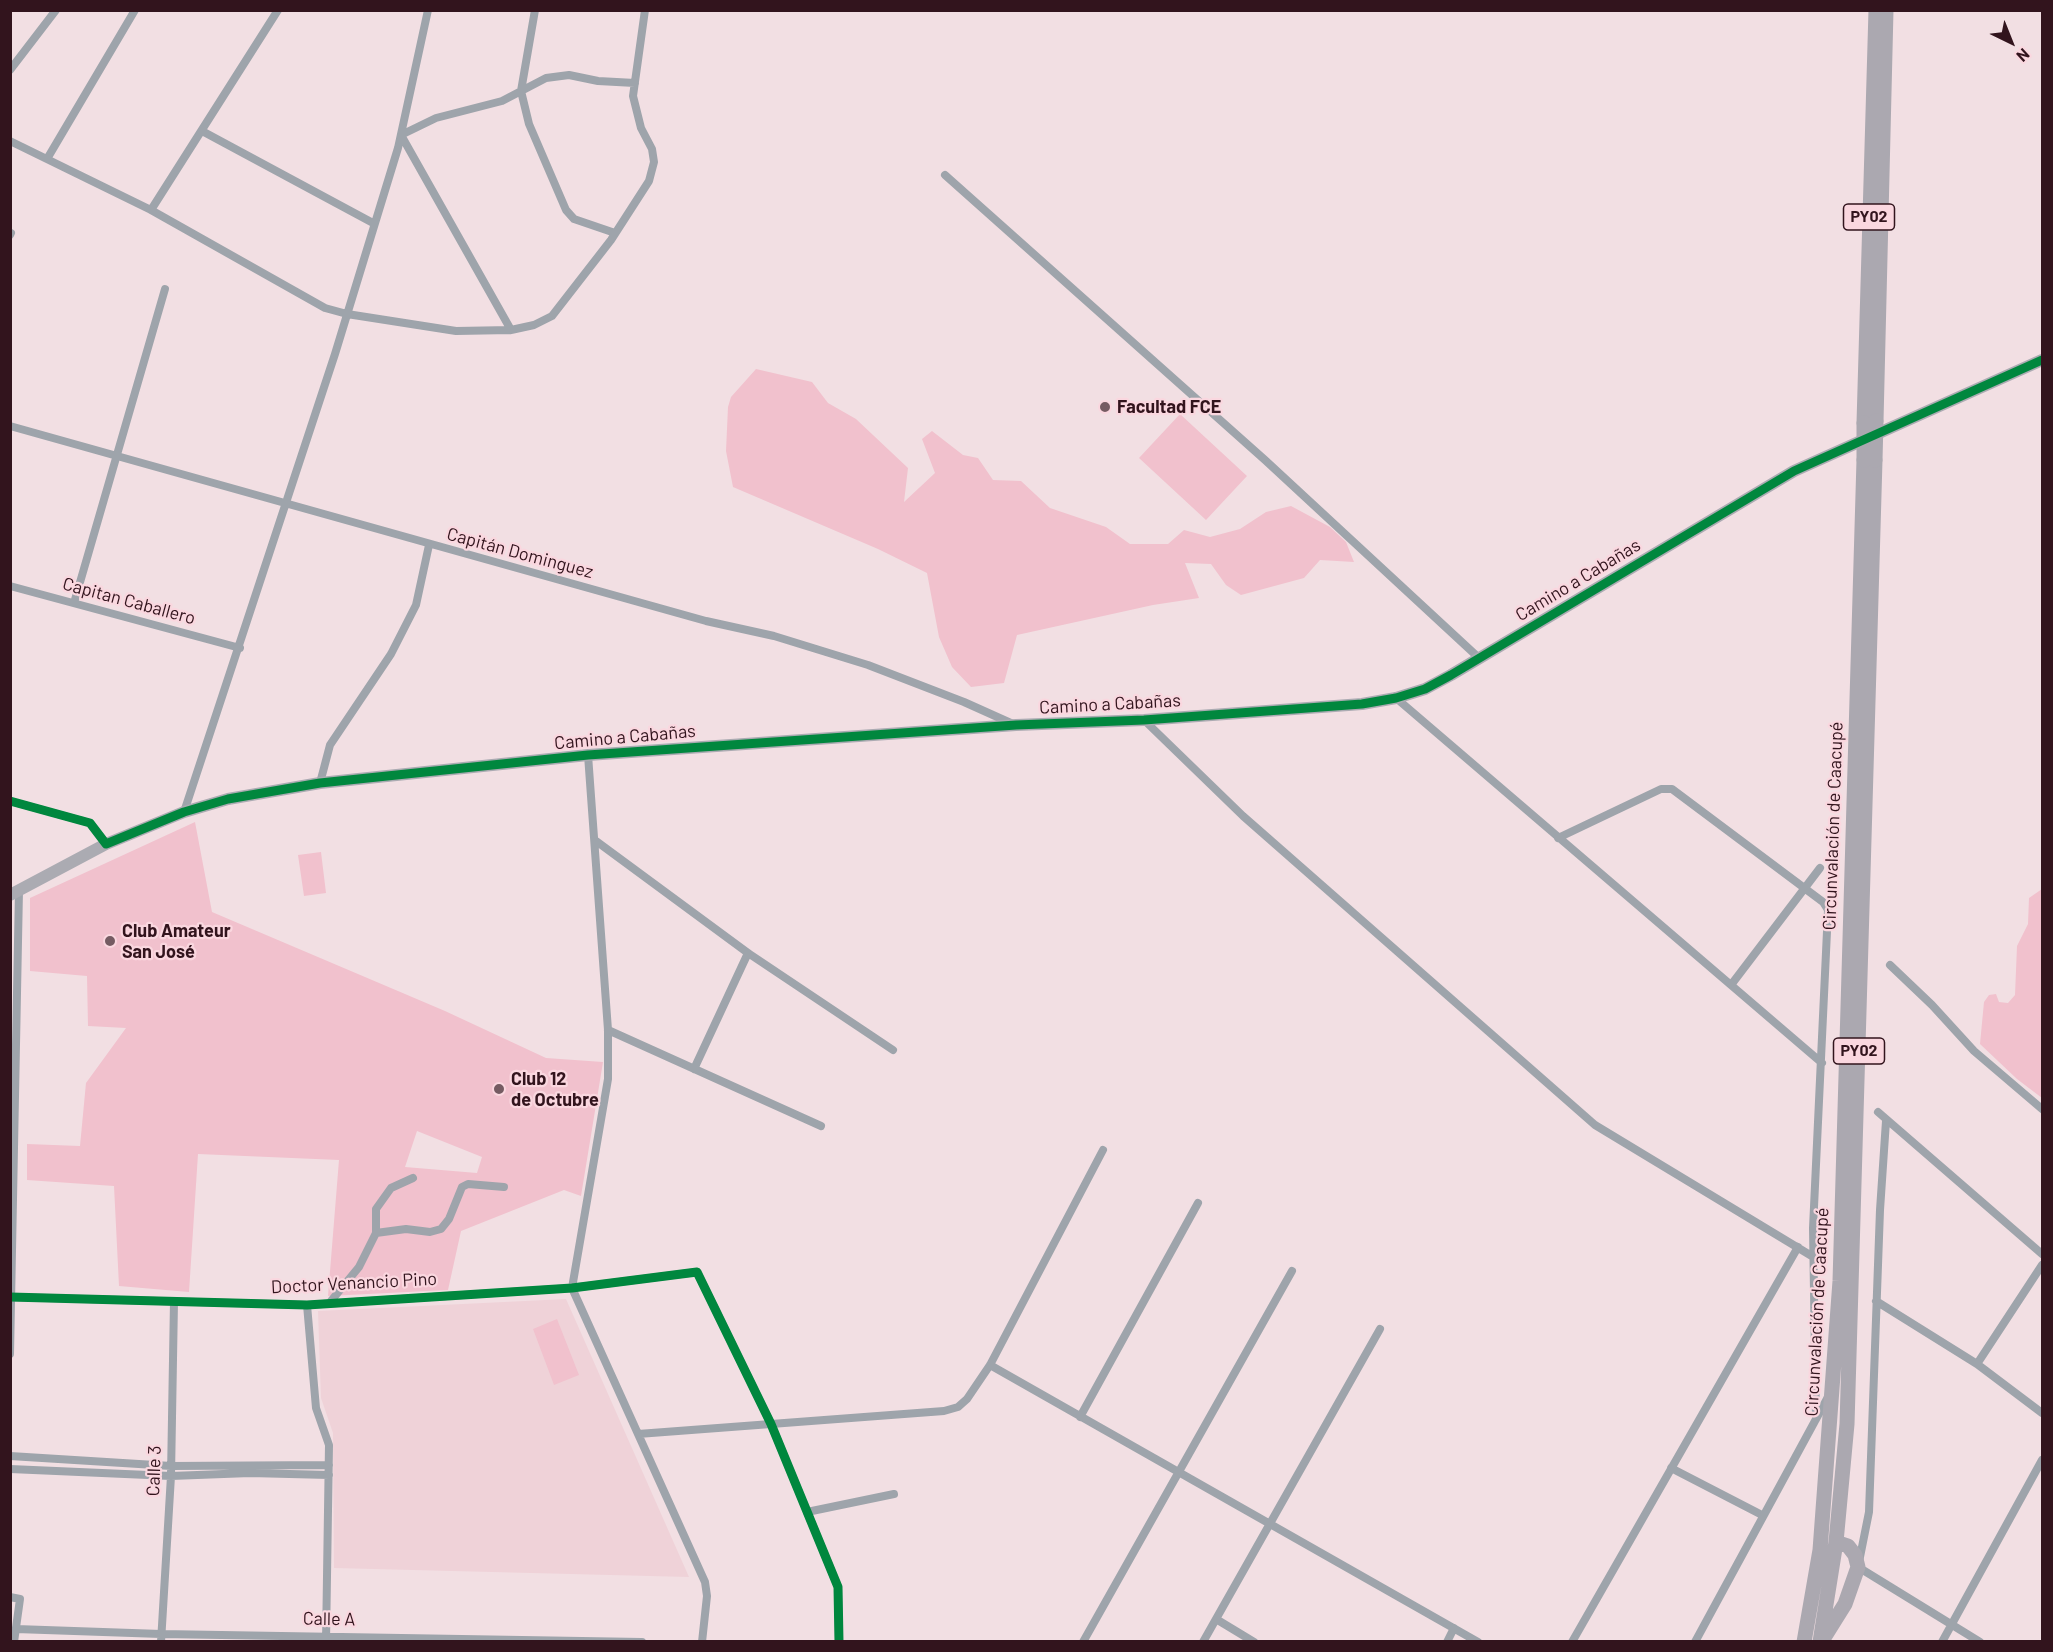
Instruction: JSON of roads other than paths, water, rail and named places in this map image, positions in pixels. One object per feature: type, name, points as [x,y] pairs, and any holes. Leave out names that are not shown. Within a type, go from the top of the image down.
[{"type":"highway","name":"Circunvalación de Caacupé","points":[[1821,1641],[1836,1542],[1847,1424],[1852,1294],[1870,460],[1876,10]]},
{"type":"highway","name":"Circunvalación de Caacupé","points":[[1870,422],[1886,10]]},
{"type":"highway","name":"Circunvalación de Caacupé","points":[[1804,1641],[1820,1550],[1840,1281],[1870,460]]},
{"type":"highway","points":[[1821,1641],[1845,1604],[1858,1567],[1855,1555],[1848,1546],[1836,1542]]},
{"type":"street","points":[[10,70],[56,10]]},
{"type":"street","points":[[47,159],[135,10]]},
{"type":"street","points":[[151,210],[278,10]]},
{"type":"street","points":[[184,812],[240,648],[347,314],[401,135],[428,10]]},
{"type":"street","points":[[535,10],[521,91],[530,124],[566,210],[580,222],[615,233]]},
{"type":"street","points":[[10,141],[151,210],[325,308],[347,314],[456,331],[511,330],[534,325],[552,316],[615,233],[649,181],[654,162],[652,149],[641,128],[633,96],[645,10]]},
{"type":"street","points":[[401,135],[436,118],[502,101],[546,78],[569,75],[598,81],[635,83]]},
{"type":"street","points":[[202,131],[373,223]]},
{"type":"street","points":[[401,135],[511,330]]},
{"type":"street","points":[[945,175],[1265,460],[1479,658]]},
{"type":"street","points":[[74,603],[165,289]]},
{"type":"street","name":"Camino a Cabañas","points":[[20,889],[106,844],[184,812],[228,799],[320,783],[588,755],[1016,725],[1144,720],[1362,704],[1396,698],[1425,689],[1794,471],[2043,360]]},
{"type":"street","name":"Capitán Dominguez","points":[[10,426],[286,506],[706,621],[774,636],[878,669],[1016,725]]},
{"type":"street","points":[[320,783],[330,745],[391,654],[416,605],[429,545]]},
{"type":"street","name":"Capitan Caballero","points":[[10,586],[240,648]]},
{"type":"street","points":[[1396,698],[1822,1062]]},
{"type":"street","points":[[1144,720],[1243,816],[1595,1125],[1815,1258]]},
{"type":"street","points":[[588,755],[608,1030],[608,1079],[572,1288],[705,1582],[707,1596],[702,1641]]},
{"type":"street","points":[[1558,838],[1661,789],[1672,789],[1823,902],[1828,910],[1813,1228],[1816,1419]]},
{"type":"street","points":[[10,801],[90,823],[106,844]]},
{"type":"street","points":[[596,842],[748,953],[893,1050]]},
{"type":"street","points":[[1731,986],[1820,868]]},
{"type":"street","points":[[10,1354],[20,889]]},
{"type":"street","points":[[694,1069],[748,953]]},
{"type":"street","points":[[1890,965],[1932,1005],[1974,1051],[2043,1109]]},
{"type":"street","points":[[608,1030],[821,1126]]},
{"type":"street","points":[[1878,1112],[2043,1254]]},
{"type":"street","points":[[1886,1121],[1876,1301],[1869,1512],[1858,1567],[1980,1641]]},
{"type":"street","points":[[638,1434],[944,1411],[958,1407],[967,1399],[990,1365],[1103,1150]]},
{"type":"street","points":[[331,1301],[359,1267],[376,1233],[376,1209],[392,1188],[413,1178]]},
{"type":"street","points":[[376,1233],[406,1229],[430,1232],[441,1229],[449,1219],[462,1187],[468,1184],[504,1187]]},
{"type":"street","points":[[1080,1417],[1198,1203]]},
{"type":"street","points":[[1572,1641],[1798,1248]]},
{"type":"street","points":[[1977,1364],[2043,1265]]},
{"type":"street","points":[[1083,1641],[1292,1271]]},
{"type":"street","name":"Doctor Venancio Pino","points":[[12,1297],[307,1305],[331,1301],[572,1288],[698,1272],[771,1424]]},
{"type":"street","name":"Calle 3","points":[[161,1638],[171,1476],[174,1301]]},
{"type":"street","points":[[1876,1301],[1977,1364],[2043,1413]]},
{"type":"street","points":[[307,1305],[316,1408],[329,1445],[326,1639]]},
{"type":"street","points":[[1203,1641],[1380,1329]]},
{"type":"street","points":[[990,1365],[1478,1641]]},
{"type":"street","points":[[1695,1641],[1833,1389]]},
{"type":"street","points":[[771,1424],[838,1587],[839,1641]]},
{"type":"street","points":[[10,1456],[171,1466],[329,1465]]},
{"type":"street","points":[[1942,1641],[2043,1460]]},
{"type":"street","points":[[1671,1468],[1762,1515]]},
{"type":"street","points":[[10,1469],[171,1476],[250,1473],[329,1475]]},
{"type":"street","points":[[807,1512],[894,1494]]},
{"type":"street","points":[[10,1597],[20,1599],[14,1641]]},
{"type":"street","points":[[1216,1619],[1254,1641]]},
{"type":"street","points":[[1447,1641],[1455,1628]]},
{"type":"street","name":"Calle A","points":[[16,1629],[161,1638],[642,1641]]},
{"type":"place","name":"Facultad FCE","points":[[1105,407]]},
{"type":"place","name":"Club Amateur San José","points":[[110,941]]},
{"type":"place","name":"Club 12 de Octubre","points":[[499,1089]]}]
